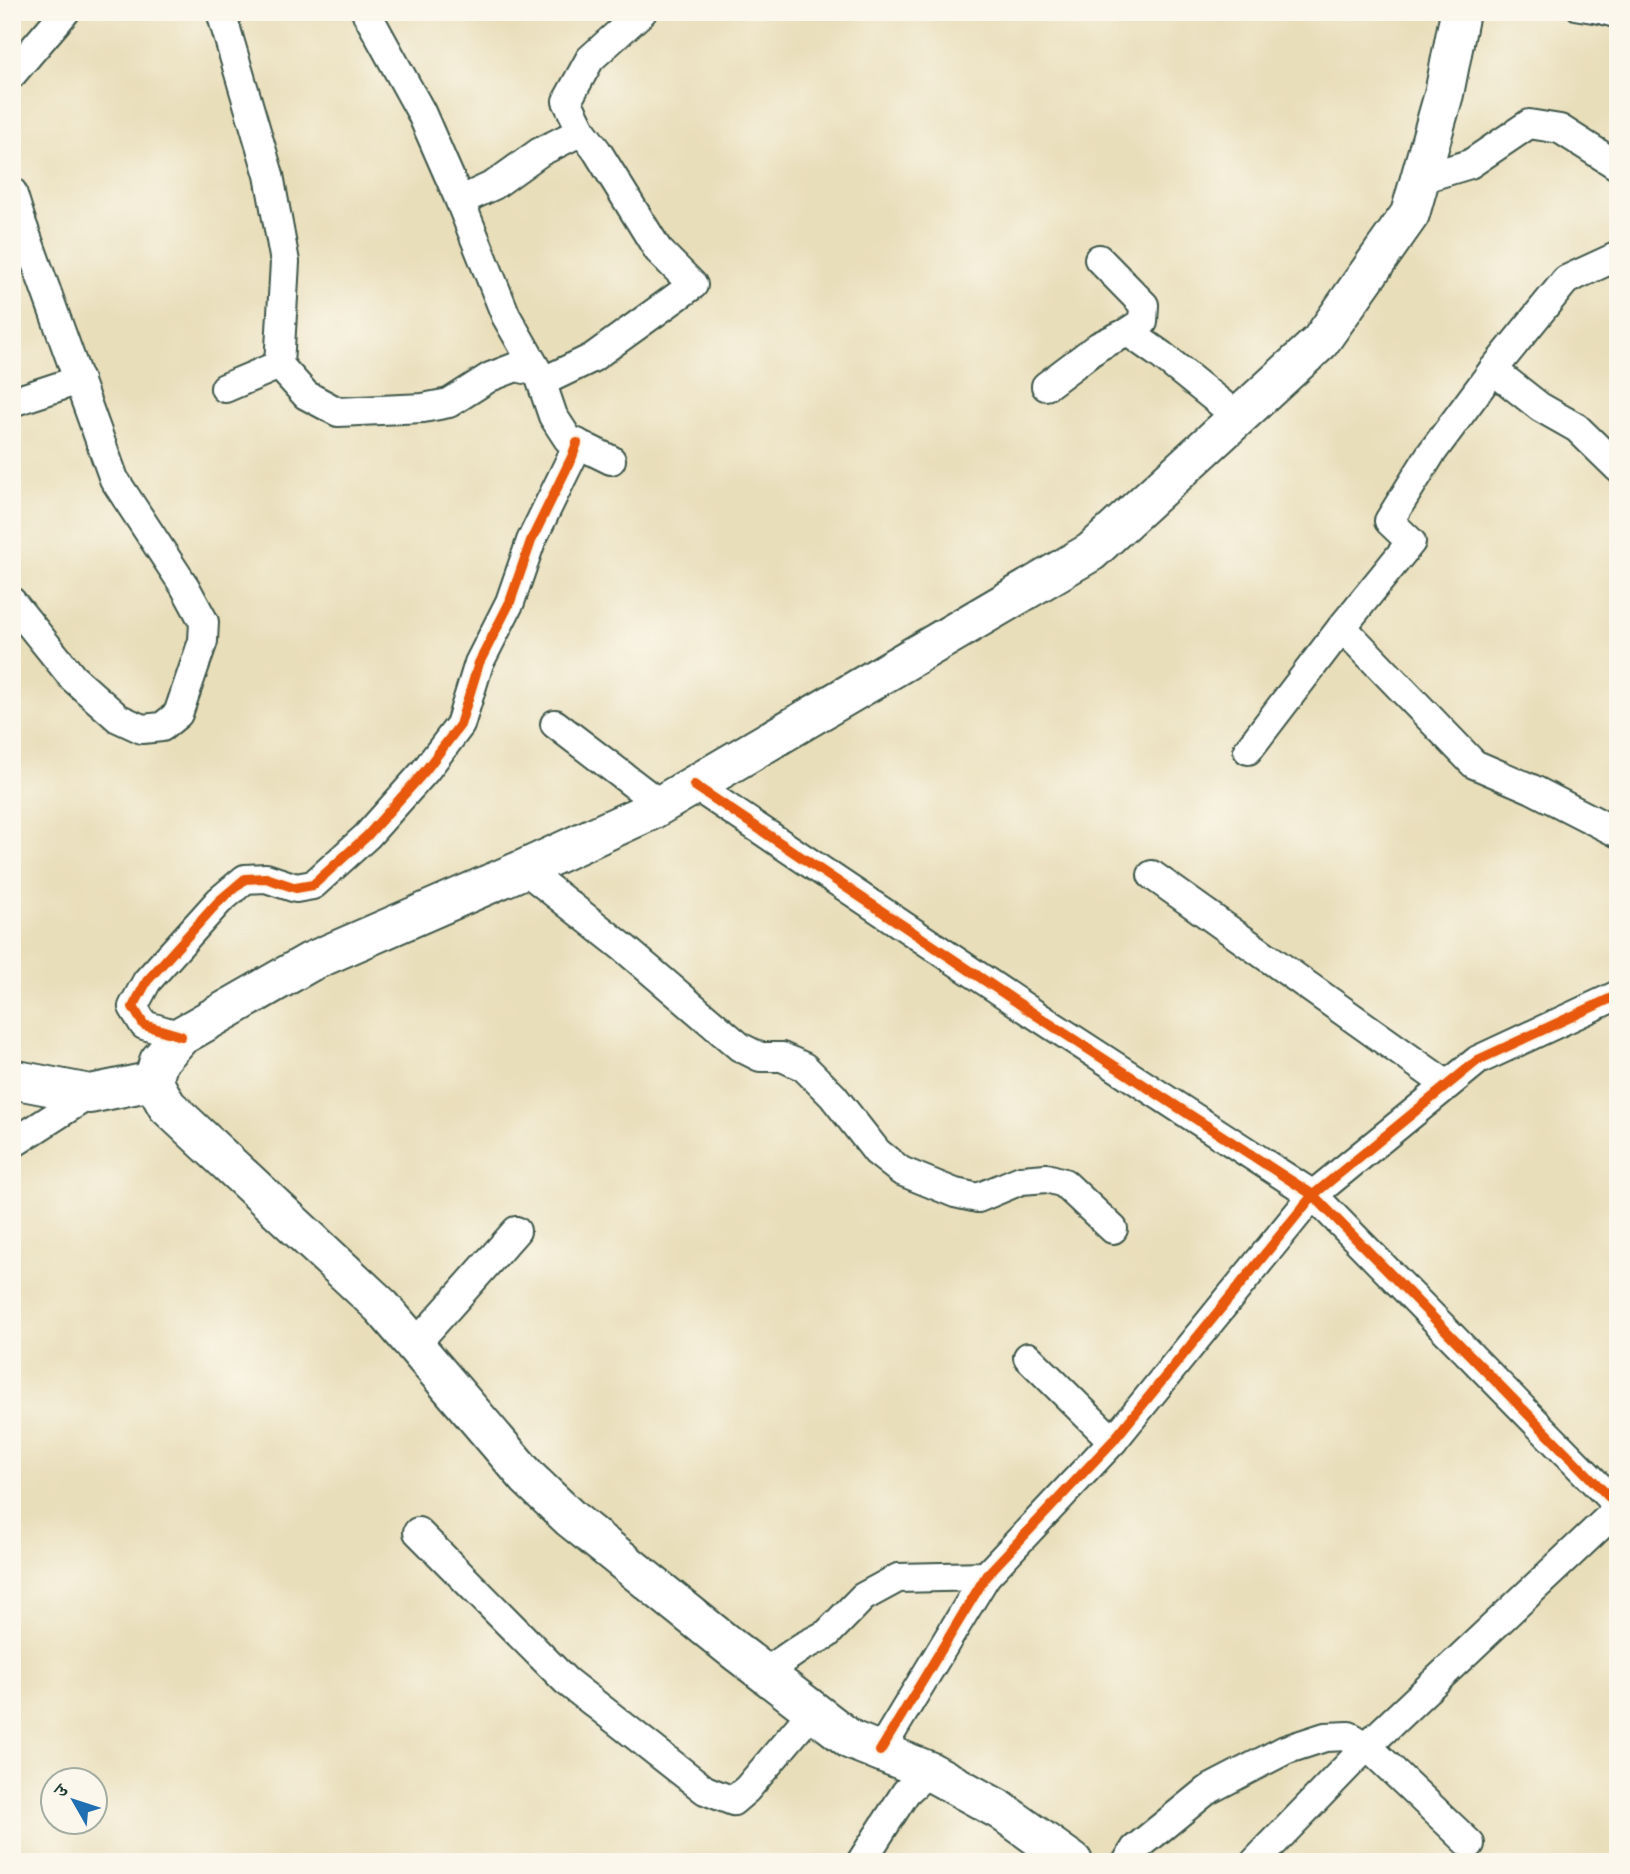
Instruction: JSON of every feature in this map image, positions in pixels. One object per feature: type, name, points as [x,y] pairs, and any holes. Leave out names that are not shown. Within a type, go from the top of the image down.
[{"type":"main road","points":[[1073,1862],[1000,1810],[929,1771],[851,1740],[570,1518],[528,1478],[382,1307],[167,1105],[153,1081],[159,1061],[181,1036],[310,962],[524,869],[661,805],[1091,552],[1320,342],[1410,214],[1444,94],[1460,12]]},
{"type":"main road","points":[[12,1079],[90,1094],[153,1081]]},
{"type":"street","points":[[12,74],[65,12]]},
{"type":"street","points":[[221,12],[269,175],[285,262],[279,365],[306,395],[338,412],[423,408],[449,403],[490,377],[516,367],[540,377],[592,358],[693,285],[658,250],[582,131],[567,101],[590,59],[628,17]]},
{"type":"street","points":[[366,12],[421,112],[506,316],[540,377],[553,416],[568,439],[611,460]]},
{"type":"street","points":[[1420,179],[1469,164],[1529,124],[1560,129],[1618,166]]},
{"type":"street","points":[[460,201],[494,185],[540,152],[582,131]]},
{"type":"street","points":[[12,192],[114,479],[185,587],[204,622],[204,641],[178,714],[162,727],[142,729],[118,718],[73,678],[12,603]]},
{"type":"street","points":[[1248,750],[1411,542],[1389,521],[1430,455],[1493,370],[1566,280],[1618,256]]},
{"type":"street","points":[[1046,386],[1099,346],[1143,322],[1144,305],[1099,259]]},
{"type":"street","points":[[1128,332],[1238,417]]},
{"type":"street","points":[[225,388],[279,365]]},
{"type":"street","points":[[1493,370],[1540,407],[1577,428],[1618,468]]},
{"type":"street","points":[[12,402],[79,380]]},
{"type":"street","points":[[181,1036],[144,1025],[132,1007],[147,981],[219,901],[245,879],[266,878],[296,888],[313,885],[366,836],[425,771],[460,725],[479,663],[510,601],[531,541],[572,457],[576,443]]},
{"type":"street","points":[[1342,627],[1474,764],[1532,789],[1618,833]]},
{"type":"street","points":[[555,724],[661,805]]},
{"type":"street","points":[[694,785],[1036,1015],[1313,1195],[1618,1508],[1367,1746],[1255,1862]]},
{"type":"street","points":[[524,869],[624,948],[740,1047],[760,1057],[782,1057],[804,1068],[833,1096],[877,1152],[901,1171],[955,1193],[978,1198],[1021,1180],[1047,1178],[1064,1183],[1113,1229]]},
{"type":"street","points":[[1152,875],[1447,1085]]},
{"type":"street","points":[[880,1751],[986,1576],[1113,1441],[1313,1195],[1478,1060],[1618,995]]},
{"type":"street","points":[[12,1144],[90,1094]]},
{"type":"street","points":[[414,1346],[516,1231]]},
{"type":"street","points":[[1028,1357],[1113,1441]]},
{"type":"street","points":[[418,1532],[566,1681],[705,1790],[733,1801],[747,1789],[813,1711]]},
{"type":"street","points":[[764,1673],[802,1647],[827,1634],[863,1597],[898,1578],[986,1576]]},
{"type":"street","points":[[1127,1862],[1135,1849],[1206,1791],[1285,1750],[1325,1737],[1349,1737],[1367,1746],[1471,1844]]},
{"type":"street","points":[[860,1862],[906,1792],[929,1771]]},
{"type":"lane","points":[[1460,12],[1467,12]]},
{"type":"lane","points":[[1575,12],[1618,21]]},
{"type":"cycle path","points":[[181,1036],[144,1025],[133,1007],[147,981],[219,901],[245,879],[266,878],[296,888],[313,885],[367,836],[425,771],[460,725],[479,663],[510,602],[531,541],[577,443]]},
{"type":"cycle path","points":[[694,785],[1036,1015],[1313,1195],[1618,1506]]},
{"type":"cycle path","points":[[880,1751],[986,1576],[1113,1441],[1313,1195],[1478,1060],[1618,995]]}]
